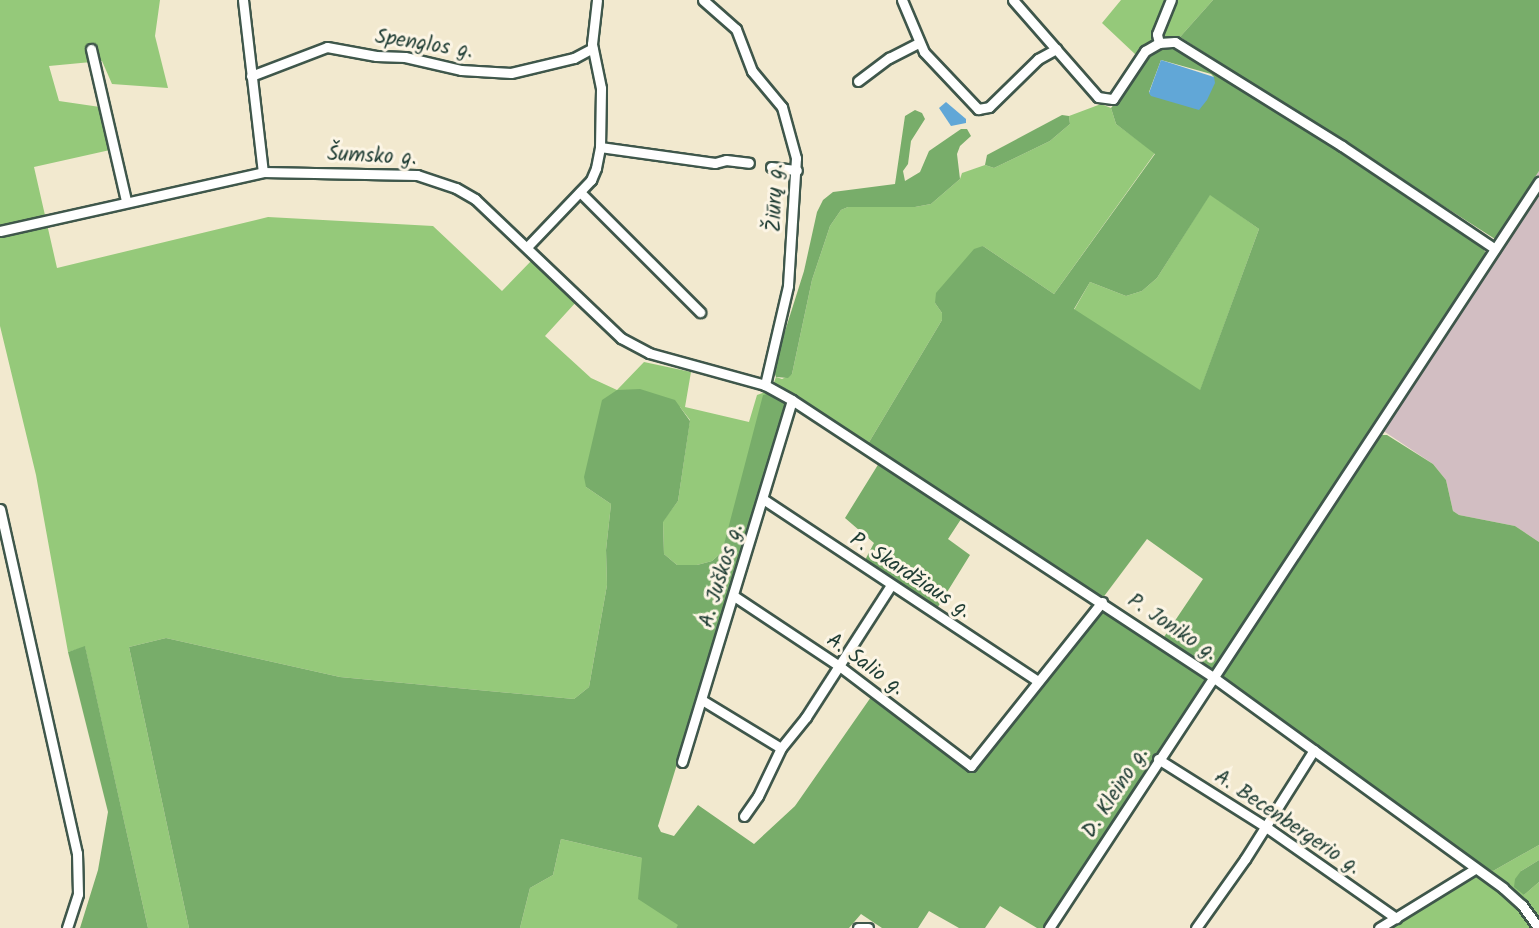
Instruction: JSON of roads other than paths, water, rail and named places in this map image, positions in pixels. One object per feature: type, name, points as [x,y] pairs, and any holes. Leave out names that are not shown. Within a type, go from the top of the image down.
[{"type":"street","points":[[243,0],[263,172]]},
{"type":"street","points":[[527,247],[591,180],[600,147],[601,88],[593,48],[597,0]]},
{"type":"street","name":"Žiūrų g.","points":[[703,0],[736,29],[752,71],[782,107],[791,132],[797,170],[788,286],[765,385]]},
{"type":"street","points":[[902,0],[919,43],[973,107],[984,110],[1038,59],[1056,49]]},
{"type":"street","points":[[1013,0],[1098,97],[1109,101],[1118,96],[1137,59],[1155,45],[1181,45],[1342,146],[1495,249]]},
{"type":"street","points":[[1155,45],[1171,0]]},
{"type":"street","points":[[858,81],[889,58],[919,43]]},
{"type":"street","name":"Spenglos g.","points":[[251,76],[327,47],[376,56],[417,59],[461,70],[511,73],[546,66],[593,48]]},
{"type":"street","points":[[91,49],[126,201]]},
{"type":"street","points":[[600,147],[715,163],[726,160],[748,163]]},
{"type":"street","points":[[771,167],[797,170]]},
{"type":"street","name":"Šumsko g.","points":[[0,231],[263,172],[431,178],[475,199],[629,343],[666,360],[765,385]]},
{"type":"street","name":"D. Kleino g.","points":[[1049,928],[1539,182]]},
{"type":"street","points":[[580,192],[700,312]]},
{"type":"street","name":"P. Joniko g.","points":[[765,385],[1102,602],[1213,677],[1522,905],[1539,928]]},
{"type":"street","name":"A. Juškos g.","points":[[682,762],[792,400]]},
{"type":"street","name":"P. Skardžiaus g.","points":[[763,499],[1038,681]]},
{"type":"street","points":[[0,509],[77,853],[78,894],[67,928]]},
{"type":"street","points":[[744,816],[758,796],[781,748],[806,717],[891,585]]},
{"type":"street","name":"A. Salio g.","points":[[734,596],[838,665],[971,766],[1038,681]]},
{"type":"street","points":[[1038,681],[1102,602]]},
{"type":"street","points":[[702,699],[781,748]]},
{"type":"street","points":[[1196,928],[1266,827],[1314,750]]},
{"type":"street","name":"A. Becenbergerio g.","points":[[1158,759],[1266,827],[1396,918]]},
{"type":"street","points":[[1379,928],[1475,869]]},
{"type":"street","points":[[858,928],[868,928]]},
{"type":"water","points":[[1161,60],[1214,77],[1215,83],[1199,110],[1151,96],[1149,93]]},
{"type":"water","points":[[946,102],[966,119],[966,123],[951,126],[939,108]]}]
